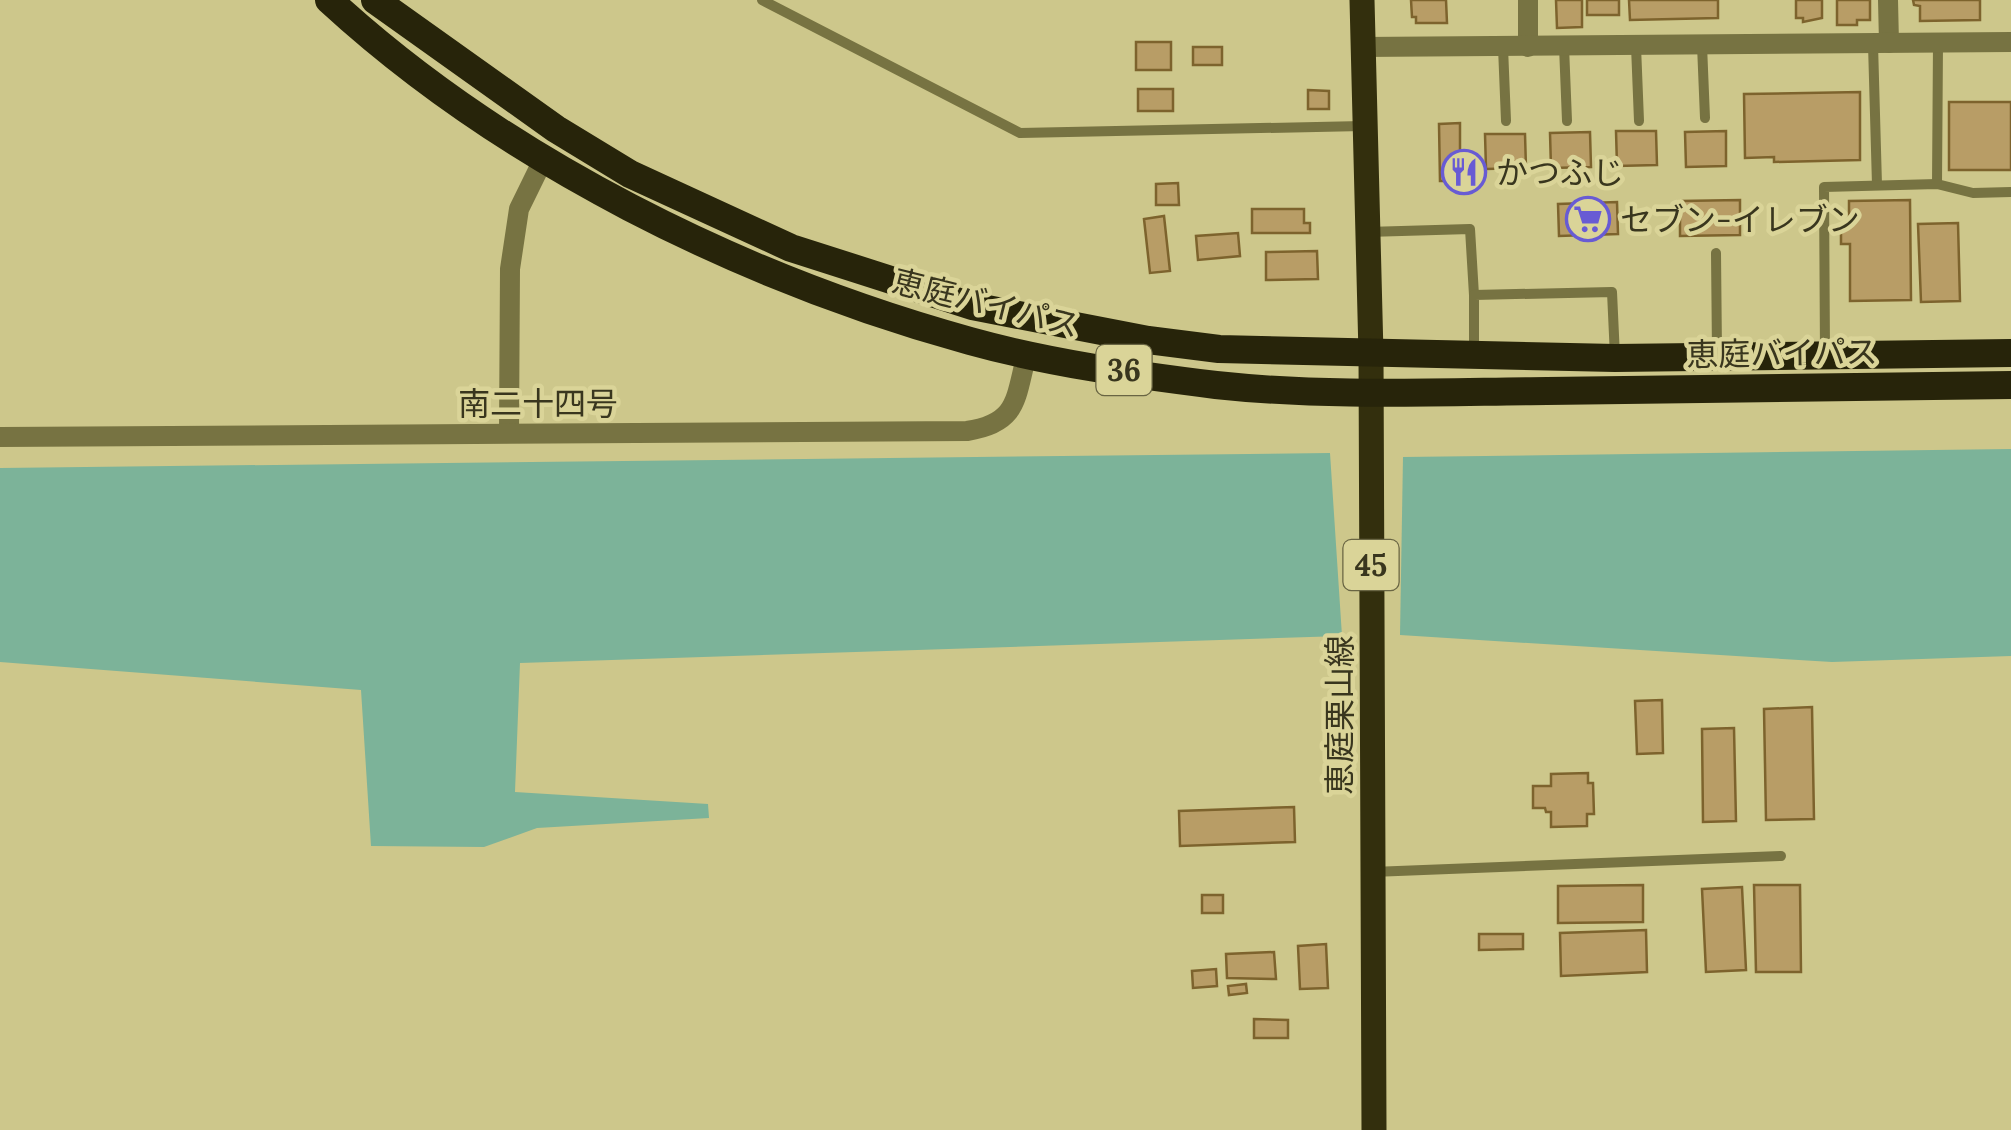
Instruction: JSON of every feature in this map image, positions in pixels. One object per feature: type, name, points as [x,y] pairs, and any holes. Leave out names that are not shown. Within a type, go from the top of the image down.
[{"type":"highway","name":"恵庭バイパス","points":[[329,0],[363,31],[452,97],[544,158],[691,238],[852,304],[973,342],[1218,385],[1369,392],[2011,385]]},
{"type":"highway","name":"恵庭バイパス","points":[[375,0],[556,129],[615,165],[791,248],[972,306],[1077,328],[1219,350],[1616,358],[2011,353]]},
{"type":"main road","name":"恵庭栗山線","points":[[1362,0],[1371,354],[1374,1130]]},
{"type":"street","points":[[1528,0],[1528,46]]},
{"type":"street","points":[[1881,43],[1888,0]]},
{"type":"street","points":[[1362,48],[2011,42]]},
{"type":"street","points":[[508,433],[510,269],[519,209],[544,158]]},
{"type":"street","name":"南二十四号","points":[[0,436],[966,432],[998,422],[1012,410],[1027,354]]},
{"type":"lane","points":[[762,0],[1020,133],[1364,126]]},
{"type":"lane","points":[[1877,185],[1881,43]]},
{"type":"lane","points":[[1937,184],[1938,43]]},
{"type":"lane","points":[[1702,45],[1705,118]]},
{"type":"lane","points":[[1564,46],[1567,121]]},
{"type":"lane","points":[[1636,46],[1639,121]]},
{"type":"lane","points":[[1503,47],[1506,121]]},
{"type":"lane","points":[[1825,354],[1824,187],[1937,184],[1973,192],[2011,192]]},
{"type":"lane","points":[[1368,232],[1470,229],[1474,356]]},
{"type":"lane","points":[[1716,254],[1716,356]]},
{"type":"lane","points":[[1474,295],[1612,292],[1616,358]]},
{"type":"lane","points":[[1372,872],[1781,856]]},
{"type":"green space","points":[[2011,449],[2011,656],[1832,662],[1400,635],[1403,457]]},
{"type":"green space","points":[[1330,453],[1342,636],[520,663],[515,792],[708,804],[709,818],[537,828],[484,847],[371,846],[361,690],[0,662],[0,468]]},
{"type":"building","points":[[1411,0],[1446,0],[1447,23],[1416,23]]},
{"type":"building","points":[[1556,0],[1582,0],[1582,27],[1557,28]]},
{"type":"building","points":[[1587,0],[1619,0],[1619,15],[1587,15]]},
{"type":"building","points":[[1629,0],[1718,0],[1718,18],[1630,20]]},
{"type":"building","points":[[1796,0],[1822,0],[1822,18],[1803,22],[1803,18],[1796,18]]},
{"type":"building","points":[[1837,0],[1870,0],[1870,20],[1837,25]]},
{"type":"building","points":[[1913,0],[1980,0],[1980,20],[1920,21],[1920,6],[1914,5]]},
{"type":"building","points":[[1136,42],[1171,42],[1171,70],[1136,70]]},
{"type":"building","points":[[1193,47],[1222,47],[1222,65],[1193,65]]},
{"type":"building","points":[[1138,89],[1173,89],[1173,111],[1138,111]]},
{"type":"building","points":[[1308,90],[1329,91],[1329,109],[1308,109]]},
{"type":"building","points":[[1860,92],[1860,160],[1774,162],[1774,157],[1745,158],[1744,94]]},
{"type":"building","points":[[1949,102],[2011,102],[2011,170],[1949,170]]},
{"type":"building","points":[[1460,123],[1460,158],[1468,158],[1469,181],[1440,181],[1439,124]]},
{"type":"building","points":[[1616,131],[1656,131],[1657,165],[1617,166]]},
{"type":"building","points":[[1726,131],[1726,166],[1686,167],[1685,132]]},
{"type":"building","points":[[1590,132],[1591,167],[1551,168],[1550,133]]},
{"type":"building","points":[[1485,134],[1525,134],[1526,168],[1486,169]]},
{"type":"building","points":[[1178,183],[1179,205],[1156,205],[1156,184]]},
{"type":"building","points":[[1740,200],[1740,235],[1680,236],[1680,201]]},
{"type":"building","points":[[1910,200],[1911,300],[1850,301],[1850,244],[1841,244],[1841,228],[1849,228],[1849,201]]},
{"type":"building","name":"セブン-イレブン","points":[[1617,202],[1618,234],[1559,236],[1558,204]]},
{"type":"building","points":[[1252,209],[1304,209],[1304,223],[1310,223],[1310,233],[1252,233]]},
{"type":"building","points":[[1164,216],[1170,271],[1150,273],[1144,219]]},
{"type":"building","points":[[1958,223],[1960,301],[1921,302],[1918,224]]},
{"type":"building","points":[[1238,233],[1240,256],[1198,260],[1196,236]]},
{"type":"building","points":[[1317,251],[1318,279],[1266,280],[1266,252]]},
{"type":"building","points":[[1662,700],[1663,753],[1637,754],[1635,701]]},
{"type":"building","points":[[1812,707],[1814,819],[1766,820],[1764,709]]},
{"type":"building","points":[[1734,728],[1736,821],[1703,822],[1702,729]]},
{"type":"building","points":[[1588,773],[1588,783],[1593,783],[1594,814],[1587,814],[1587,826],[1551,827],[1551,812],[1533,808],[1533,786],[1551,786],[1551,774]]},
{"type":"building","points":[[1294,807],[1295,842],[1180,846],[1179,811]]},
{"type":"building","points":[[1643,885],[1643,922],[1558,923],[1558,886]]},
{"type":"building","points":[[1754,885],[1800,885],[1801,972],[1756,972]]},
{"type":"building","points":[[1742,887],[1746,970],[1706,972],[1702,889]]},
{"type":"building","points":[[1202,895],[1223,895],[1223,913],[1202,913]]},
{"type":"building","points":[[1646,930],[1647,972],[1561,976],[1560,933]]},
{"type":"building","points":[[1479,934],[1523,934],[1523,949],[1479,950]]},
{"type":"building","points":[[1326,944],[1328,988],[1300,989],[1298,946]]},
{"type":"building","points":[[1274,952],[1276,979],[1227,978],[1226,954]]},
{"type":"building","points":[[1216,969],[1217,986],[1193,988],[1192,971]]},
{"type":"building","points":[[1246,984],[1247,993],[1229,995],[1228,986]]},
{"type":"building","points":[[1254,1019],[1288,1020],[1288,1038],[1254,1038]]},
{"type":"place","name":"かつふじ","points":[[1464,172]]},
{"type":"place","name":"セブン-イレブン","points":[[1588,219]]}]
